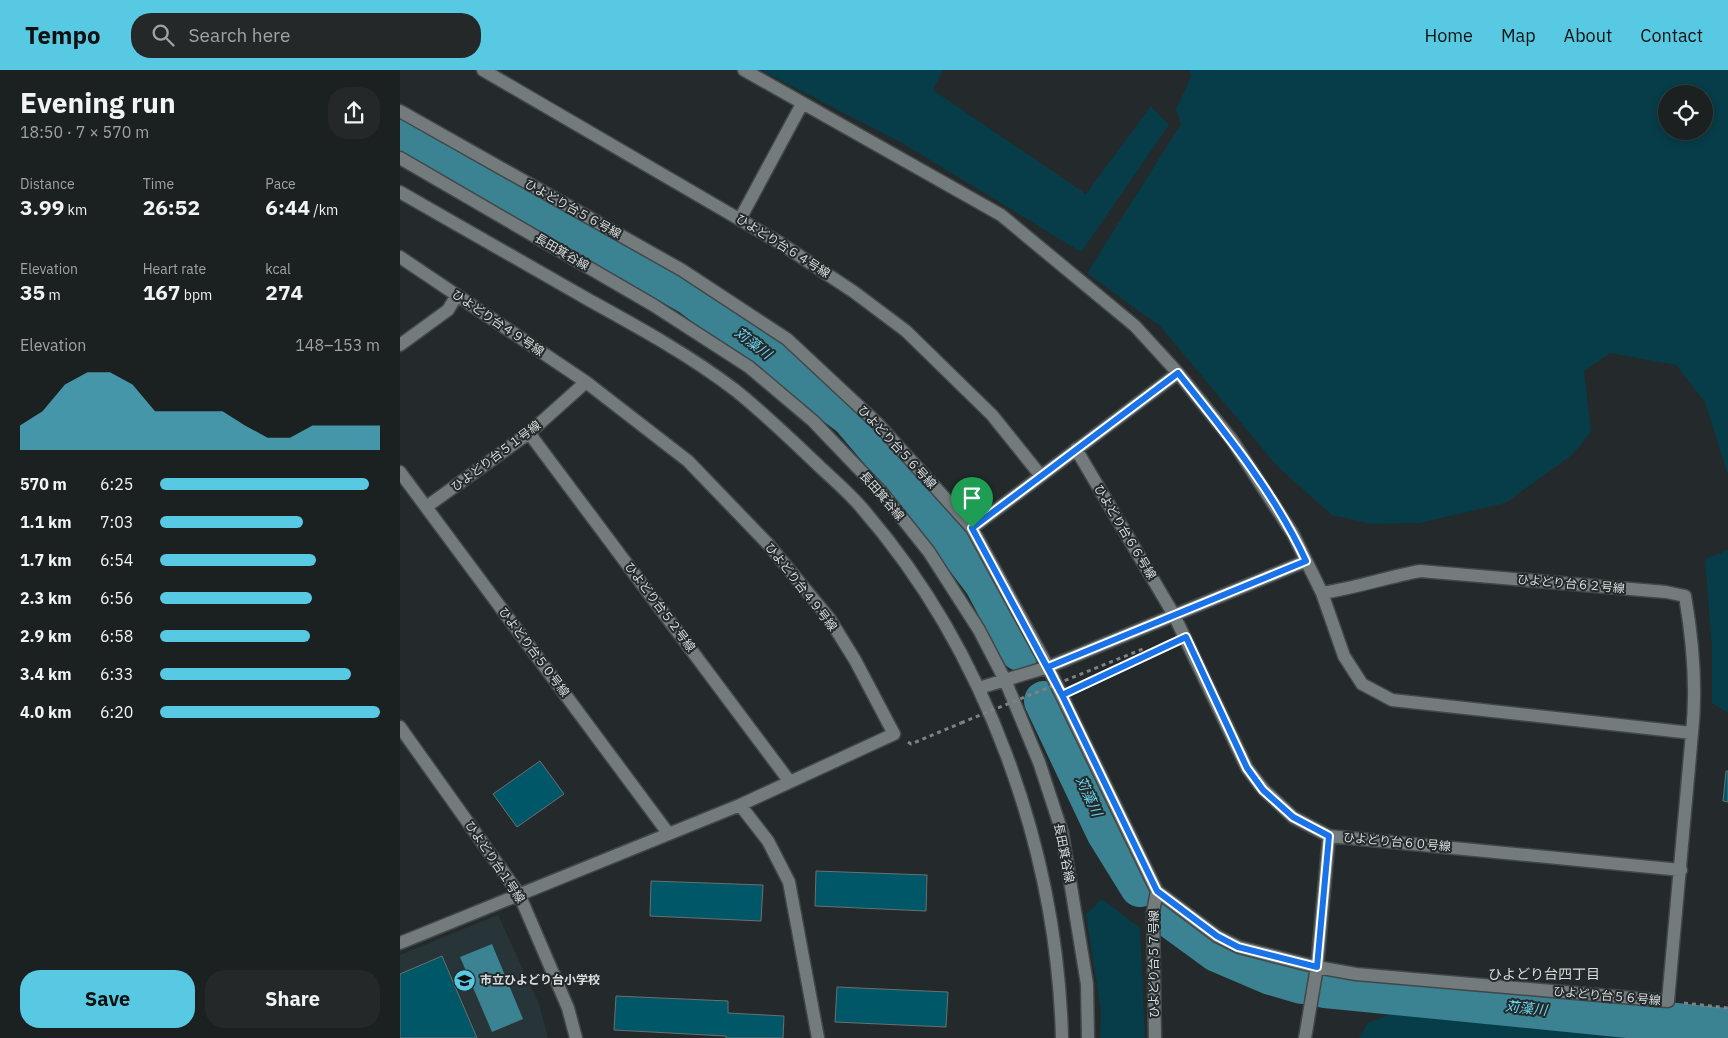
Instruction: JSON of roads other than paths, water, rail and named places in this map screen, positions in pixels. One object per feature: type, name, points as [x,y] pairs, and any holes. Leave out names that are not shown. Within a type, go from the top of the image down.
[{"type":"street","name":"ひよどり台６４号線","points":[[483,70],[780,242],[854,292],[906,332],[992,415],[1041,476]]},
{"type":"street","points":[[744,70],[1001,215],[1135,326],[1178,373],[1232,440],[1293,534],[1322,593],[1344,656],[1362,684],[1392,700],[1692,733]]},
{"type":"street","points":[[740,220],[802,104]]},
{"type":"street","name":"ひよどり台５６号線","points":[[400,112],[682,270],[786,339],[878,424],[972,528],[1048,667],[1157,891],[1217,936],[1238,947],[1317,967],[1356,974],[1668,1001],[1692,733]]},
{"type":"street","name":"長田箕谷線","points":[[400,158],[653,305],[749,367],[813,421],[882,493],[929,552],[979,630],[1005,680],[1039,762],[1062,832],[1087,984],[1088,1038]]},
{"type":"street","name":"長田箕谷線","points":[[400,192],[642,330],[734,390],[792,440],[860,506],[907,566],[953,640],[979,688],[1013,770],[1034,839],[1061,985],[1062,1038]]},
{"type":"street","name":"ひよどり台４９号線","points":[[400,257],[586,382],[688,461],[768,544],[829,618],[855,660],[894,734],[790,782]]},
{"type":"street","points":[[400,345],[448,310],[457,295]]},
{"type":"street","points":[[972,528],[1178,373]]},
{"type":"street","name":"ひよどり台５１号線","points":[[426,507],[529,433],[586,382]]},
{"type":"street","name":"ひよどり台５２号線","points":[[529,433],[790,782]]},
{"type":"street","name":"ひよどり台６６号線","points":[[1076,449],[1174,615]]},
{"type":"street","name":"ひよどり台５０号線","points":[[400,472],[668,833]]},
{"type":"street","points":[[979,688],[1048,667],[1306,561]]},
{"type":"street","name":"ひよどり台６２号線","points":[[1322,593],[1360,587],[1388,577],[1420,571],[1666,592],[1685,596],[1692,635],[1695,706],[1692,733]]},
{"type":"street","name":"ひよどり台６０号線","points":[[1174,615],[1247,768],[1263,790],[1293,817],[1329,836],[1681,870]]},
{"type":"street","name":"ひよどり台１号線","points":[[400,727],[519,894],[568,1008],[576,1038]]},
{"type":"street","points":[[400,943],[740,805],[790,782]]},
{"type":"street","points":[[740,805],[768,841],[789,882],[818,1038]]},
{"type":"street","points":[[1305,1038],[1317,967],[1329,836]]},
{"type":"street","name":"ひよどり台５７号線","points":[[1155,1038],[1153,912],[1157,891]]},
{"type":"waterway","name":"苅藻川","points":[[400,130],[690,295],[851,417],[921,500],[984,583],[1020,651]]},
{"type":"waterway","name":"苅藻川","points":[[1044,701],[1106,832],[1140,887]]},
{"type":"waterway","name":"苅藻川","points":[[1169,917],[1217,952],[1271,975],[1302,984]]},
{"type":"waterway","name":"苅藻川","points":[[1325,988],[1728,1028]]},
{"type":"place","name":"市立ひよどり台小学校","points":[[464,980]]},
{"type":"district","name":"ひよどり台四丁目","points":[[1544,974]]}]
